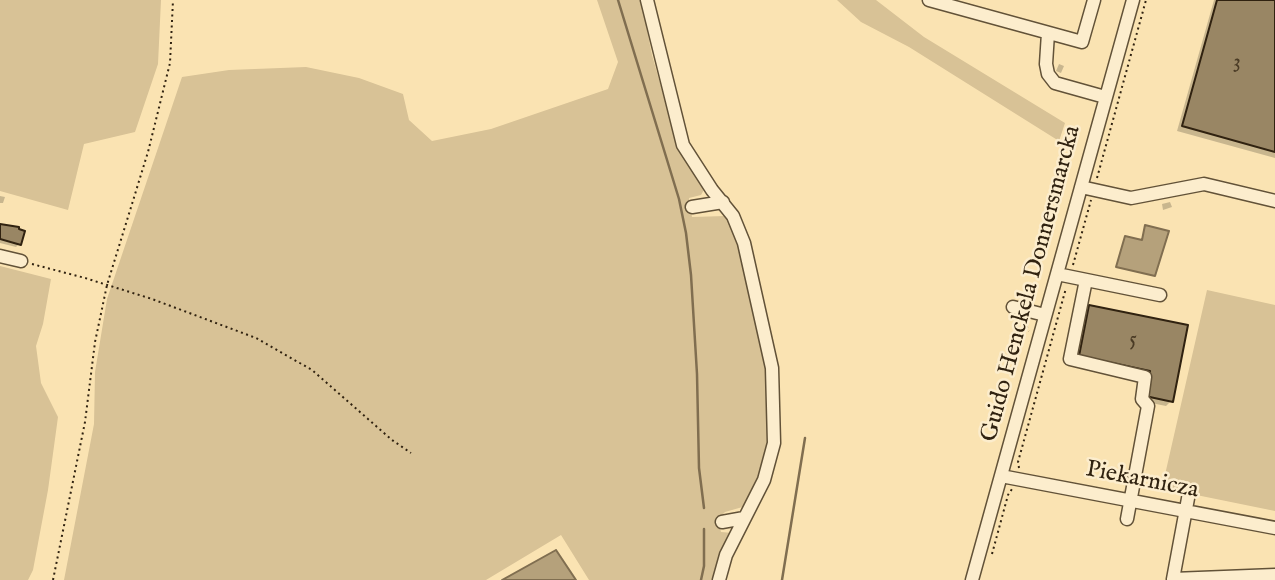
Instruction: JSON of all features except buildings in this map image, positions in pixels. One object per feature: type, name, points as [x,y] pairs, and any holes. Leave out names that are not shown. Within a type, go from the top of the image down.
[{"type":"street","points":[[647,0],[683,145],[733,216],[744,243],[772,368],[774,443],[764,480],[726,555],[719,580]]},
{"type":"street","points":[[929,0],[1082,42],[1094,0]]},
{"type":"street","name":"Guido Henckela Donnersmarcka","points":[[972,580],[1045,315],[1063,276],[1087,189],[1105,97],[1133,0]]},
{"type":"street","points":[[1048,33],[1046,64],[1048,74],[1055,83],[1105,97]]},
{"type":"street","points":[[1087,189],[1131,198],[1204,184],[1275,201]]},
{"type":"street","points":[[692,207],[723,202]]},
{"type":"street","points":[[0,256],[21,261]]},
{"type":"street","points":[[1063,276],[1160,295]]},
{"type":"street","points":[[1086,280],[1070,359],[1144,377],[1142,399],[1148,407],[1127,519]]},
{"type":"street","points":[[1013,307],[1045,315]]},
{"type":"street","name":"Piekarnicza","points":[[1001,475],[1275,528]]},
{"type":"street","points":[[1189,494],[1171,579],[1275,575]]},
{"type":"street","points":[[722,522],[744,518]]},
{"type":"path","points":[[53,580],[86,422],[94,342],[107,285],[148,152],[170,63],[173,0]]},
{"type":"path","points":[[1020,470],[1018,462],[1063,276],[1146,0]]},
{"type":"path","points":[[21,261],[107,285],[256,338],[312,370],[392,440],[411,453]]},
{"type":"path","points":[[991,556],[1009,495],[1015,485]]},
{"type":"shaded area","points":[[0,0],[161,0],[158,64],[135,132],[84,144],[68,210],[0,191]]},
{"type":"shaded area","points":[[597,0],[641,0],[652,55],[680,153],[705,188],[701,195],[689,198],[692,217],[725,216],[735,229],[762,339],[770,409],[768,443],[762,472],[746,506],[725,512],[718,519],[721,532],[733,533],[714,580],[589,580],[561,535],[486,580],[64,580],[94,424],[95,372],[107,299],[182,77],[229,70],[306,67],[359,78],[403,94],[409,120],[432,141],[491,129],[608,89],[618,62]]},
{"type":"shaded area","points":[[837,0],[876,0],[924,37],[1065,123],[1059,141],[909,47],[861,22]]},
{"type":"shaded area","points":[[1145,225],[1169,231],[1155,276],[1116,267],[1125,236],[1142,240]]},
{"type":"shaded area","points":[[0,266],[51,279],[36,346],[41,383],[58,417],[48,490],[33,570],[28,580],[0,580]]},
{"type":"shaded area","points":[[1207,290],[1275,305],[1275,511],[1162,488]]},
{"type":"shaded area","points":[[556,550],[576,580],[502,580]]},
{"type":"waterway","points":[[618,0],[679,199],[686,233],[697,374],[699,468],[704,508]]},
{"type":"waterway","points":[[782,580],[805,438]]},
{"type":"waterway","points":[[701,580],[704,566],[704,529]]}]
